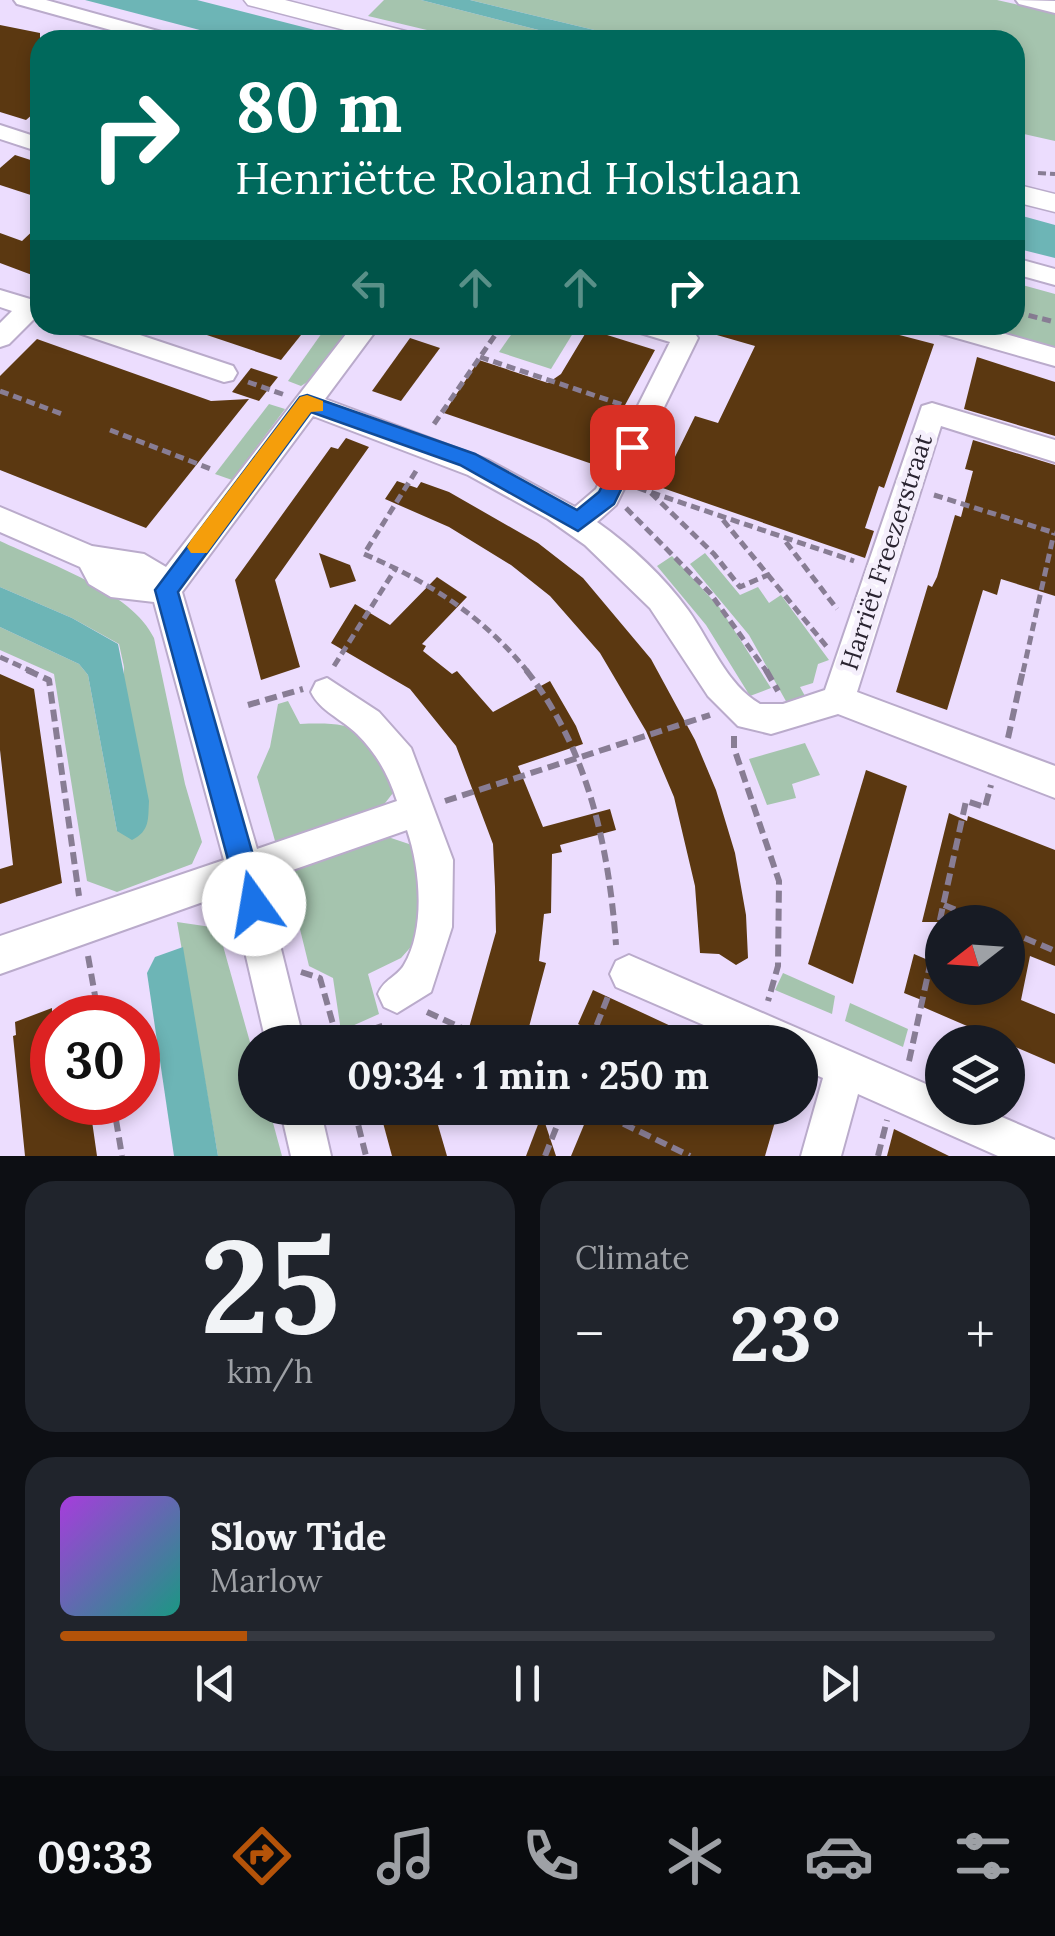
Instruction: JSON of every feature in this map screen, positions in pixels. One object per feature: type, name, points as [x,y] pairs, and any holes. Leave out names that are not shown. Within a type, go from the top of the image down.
[{"type":"street","points":[[24,0],[132,30]]},
{"type":"street","points":[[256,0],[373,30]]},
{"type":"street","points":[[1026,0],[1055,7]]},
{"type":"street","points":[[1,134],[30,142]]},
{"type":"street","points":[[1025,184],[1055,188]]},
{"type":"street","points":[[1025,196],[1055,203]]},
{"type":"street","points":[[1025,269],[1055,277]]},
{"type":"street","points":[[0,298],[30,307]]},
{"type":"street","points":[[0,338],[30,313]]},
{"type":"street","points":[[112,335],[224,373]]},
{"type":"street","points":[[166,590],[359,335]]},
{"type":"street","points":[[578,522],[611,489],[684,338],[675,335]]},
{"type":"street","points":[[977,335],[1055,357]]},
{"type":"street","points":[[307,402],[422,453],[496,474],[578,522],[632,568],[674,615],[735,706],[762,720],[790,716],[838,700],[1055,782]]},
{"type":"street","name":"Harriët Freezerstraat","points":[[838,700],[932,413],[1055,451]]},
{"type":"street","points":[[0,519],[90,558],[100,575],[122,588],[166,590]]},
{"type":"street","points":[[166,590],[246,870],[281,1025]]},
{"type":"street","points":[[322,682],[367,722],[399,759],[435,860],[434,927],[405,1009]]},
{"type":"street","points":[[0,954],[418,810]]},
{"type":"street","points":[[618,972],[746,1025]]},
{"type":"street","points":[[818,1056],[1045,1156]]},
{"type":"street","points":[[822,1156],[844,1068]]},
{"type":"street","points":[[304,1125],[311,1156]]},
{"type":"path","points":[[1025,314],[1055,322]]},
{"type":"path","points":[[495,335],[364,554],[396,568],[477,618],[510,651],[553,709],[578,758],[609,860],[618,972],[597,1025]]},
{"type":"path","points":[[480,357],[648,414]]},
{"type":"path","points":[[224,373],[307,402]]},
{"type":"path","points":[[0,391],[62,414]]},
{"type":"path","points":[[110,430],[211,469]]},
{"type":"path","points":[[908,486],[1054,533],[1007,742],[997,761],[985,807],[966,801],[944,905]]},
{"type":"path","points":[[611,489],[649,492],[880,570]]},
{"type":"path","points":[[611,489],[621,504],[708,589],[760,660],[790,716]]},
{"type":"path","points":[[649,492],[714,554],[740,587],[770,574]]},
{"type":"path","points":[[721,518],[834,656],[852,656]]},
{"type":"path","points":[[784,540],[848,622],[862,627]]},
{"type":"path","points":[[248,705],[322,682],[396,568]]},
{"type":"path","points":[[0,658],[49,680],[95,995]]},
{"type":"path","points":[[418,810],[735,706],[734,748],[779,881],[774,1025]]},
{"type":"path","points":[[1025,938],[1055,950]]},
{"type":"path","points":[[296,954],[301,973],[320,978],[333,1025]]},
{"type":"path","points":[[902,1093],[925,990]]},
{"type":"path","points":[[373,1025],[405,1009],[426,1011],[456,1025]]},
{"type":"path","points":[[117,1125],[122,1156]]},
{"type":"path","points":[[358,1125],[366,1156]]},
{"type":"path","points":[[545,1156],[557,1125]]},
{"type":"path","points":[[626,1125],[690,1156]]},
{"type":"shaded area","points":[[85,0],[197,0],[315,30],[200,30]]},
{"type":"shaded area","points":[[384,0],[421,0],[539,30],[427,30],[368,16]]},
{"type":"shaded area","points":[[421,0],[470,0],[594,30],[539,30]]},
{"type":"shaded area","points":[[470,0],[997,0],[1055,13],[1055,141],[1025,134],[1025,30],[594,30]]},
{"type":"shaded area","points":[[1025,217],[1055,225],[1055,258],[1025,250]]},
{"type":"shaded area","points":[[1025,286],[1055,294],[1055,347],[1012,335],[1025,335]]},
{"type":"shaded area","points":[[320,335],[348,335],[318,375],[301,386],[288,381]]},
{"type":"shaded area","points":[[511,335],[572,335],[551,369],[499,352]]},
{"type":"shaded area","points":[[269,404],[285,409],[232,480],[215,474]]},
{"type":"shaded area","points":[[0,541],[108,592],[143,621],[154,638],[185,784],[202,842],[192,864],[117,892],[87,881],[54,674],[0,650],[0,627],[79,664],[88,675],[117,831],[124,667],[119,644],[72,618],[0,587]]},
{"type":"shaded area","points":[[705,553],[740,595],[758,587],[769,603],[781,595],[829,660],[818,664],[813,683],[800,687],[805,696],[787,703],[749,635],[690,564]]},
{"type":"shaded area","points":[[672,556],[720,608],[771,688],[750,696],[706,625],[657,566]]},
{"type":"shaded area","points":[[0,587],[72,618],[118,644],[149,801],[145,828],[132,840],[117,831],[88,675],[79,664],[0,627]]},
{"type":"shaded area","points":[[288,701],[300,724],[339,725],[361,734],[400,784],[382,807],[277,848],[257,777],[270,747],[278,704]]},
{"type":"shaded area","points":[[805,743],[820,775],[792,784],[796,798],[767,805],[749,759]]},
{"type":"shaded area","points":[[388,837],[421,848],[417,940],[401,958],[368,974],[379,1014],[354,1025],[340,1025],[333,978],[309,966],[286,872]]},
{"type":"shaded area","points":[[177,922],[218,928],[245,1025],[238,1025],[238,1125],[274,1125],[282,1156],[218,1156]]},
{"type":"shaded area","points":[[183,947],[218,1156],[174,1156],[160,1061],[160,995],[150,995],[147,973],[155,957]]},
{"type":"shaded area","points":[[783,973],[835,996],[832,1014],[775,990]]},
{"type":"shaded area","points":[[850,1003],[908,1029],[903,1047],[845,1021]]},
{"type":"building","points":[[0,25],[30,31],[30,117],[26,120],[0,112]]},
{"type":"building","points":[[15,155],[30,160],[30,195],[0,185],[0,168]]},
{"type":"building","points":[[0,233],[22,241],[30,233],[30,274],[0,263]]},
{"type":"building","points":[[207,335],[301,335],[281,360]]},
{"type":"building","points":[[584,335],[607,335],[655,350],[606,440],[611,442],[598,466],[444,413],[479,360],[548,383],[561,374]]},
{"type":"building","points":[[717,335],[899,335],[934,344],[884,488],[879,486],[865,528],[874,531],[865,558],[651,484],[663,460],[672,463],[695,416],[718,423],[755,346]]},
{"type":"building","points":[[410,338],[440,348],[401,401],[372,391]]},
{"type":"building","points":[[37,339],[211,401],[249,399],[146,528],[0,470],[0,376]]},
{"type":"building","points":[[977,357],[1055,382],[1055,436],[964,409]]},
{"type":"building","points":[[251,368],[278,377],[259,401],[232,392]]},
{"type":"building","points":[[346,438],[369,447],[275,580],[300,667],[261,680],[235,580],[331,447],[338,449]]},
{"type":"building","points":[[973,440],[1055,465],[1055,596],[1001,579],[997,595],[983,590],[947,710],[896,692],[928,585],[932,587],[937,577],[955,515],[961,517],[973,471],[965,469]]},
{"type":"building","points":[[397,481],[417,488],[421,482],[449,492],[538,543],[583,578],[651,659],[695,740],[716,790],[735,853],[746,915],[748,958],[736,965],[719,954],[700,953],[695,886],[674,797],[646,731],[600,653],[550,596],[511,565],[449,527],[385,499]]},
{"type":"building","points":[[319,553],[350,565],[356,581],[330,588]]},
{"type":"building","points":[[437,577],[467,597],[422,644],[426,646],[423,651],[452,674],[457,671],[493,712],[550,681],[583,744],[518,766],[543,827],[610,809],[616,830],[560,845],[562,852],[552,854],[551,913],[544,914],[539,961],[546,963],[530,1025],[470,1025],[496,932],[493,844],[456,746],[410,689],[331,643],[355,604],[390,625]]},
{"type":"building","points":[[0,674],[34,689],[62,883],[0,904],[0,869],[13,865],[0,750]]},
{"type":"building","points":[[866,770],[907,786],[853,984],[808,964]]},
{"type":"building","points":[[949,813],[967,821],[968,816],[1055,850],[1055,966],[1030,956],[1025,980],[1025,905],[926,905]]},
{"type":"building","points":[[914,954],[925,959],[925,1005],[1025,1005],[1025,1002],[1055,1014],[1055,1064],[1025,1051],[1025,1025],[965,1025],[923,1007],[924,1001],[904,993]]},
{"type":"building","points":[[593,990],[668,1025],[580,1025]]},
{"type":"building","points":[[30,1016],[30,1125],[93,1125],[97,1156],[25,1156],[13,1036],[15,1022]]},
{"type":"building","points":[[384,1125],[438,1125],[447,1156],[392,1156]]},
{"type":"building","points":[[538,1125],[546,1125],[556,1156],[526,1156]]},
{"type":"building","points":[[584,1125],[774,1125],[765,1156],[571,1156]]},
{"type":"building","points":[[894,1129],[949,1156],[887,1156]]},
{"type":"slow traffic","points":[[199,547],[307,402],[316,406]]},
{"type":"route","points":[[254,904],[166,590],[307,402],[467,460],[525,488],[578,522],[606,498],[632,447]]}]
